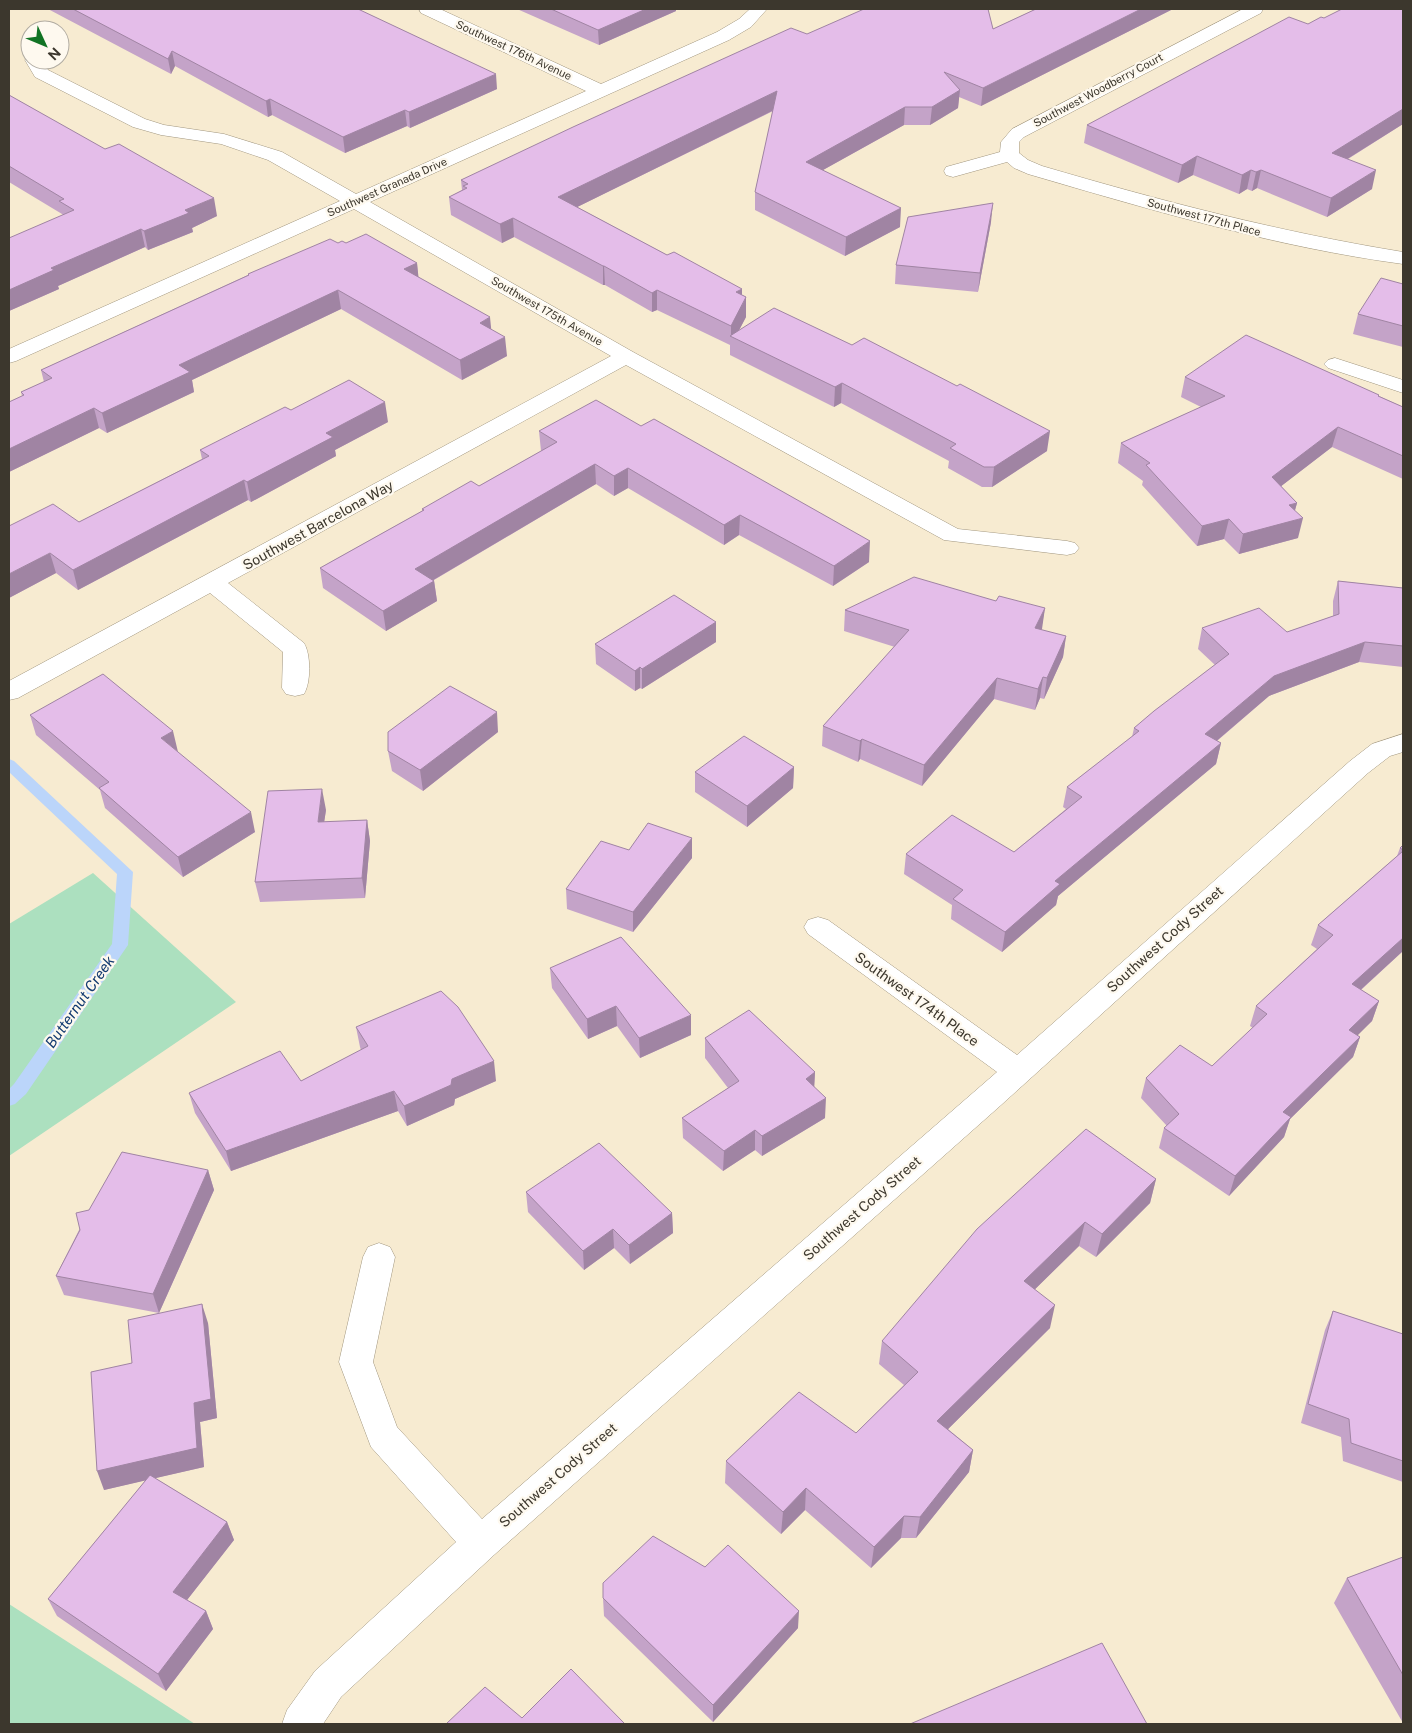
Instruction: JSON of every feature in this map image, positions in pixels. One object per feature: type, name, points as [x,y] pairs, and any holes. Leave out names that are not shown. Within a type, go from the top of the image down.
[{"type":"street","name":"Southwest 176th Avenue","points":[[427,9],[601,91]]},
{"type":"street","name":"Southwest Granada Drive","points":[[9,357],[723,36],[745,23],[759,9]]},
{"type":"street","name":"Southwest Woodberry Court","points":[[1010,155],[1008,147],[1010,140],[1018,132],[1255,9]]},
{"type":"street","name":"Southwest 175th Avenue","points":[[39,70],[41,73],[139,123],[160,130],[224,140],[275,156],[626,356],[952,535],[1068,548]]},
{"type":"street","points":[[953,171],[1010,155]]},
{"type":"street","name":"Southwest 177th Place","points":[[1010,155],[1021,164],[1035,170],[1255,231],[1341,249],[1403,258]]},
{"type":"street","name":"Southwest Barcelona Way","points":[[9,692],[626,356]]},
{"type":"street","points":[[1335,364],[1403,387]]},
{"type":"street","points":[[212,583],[295,649],[295,688]]},
{"type":"street","name":"Southwest Cody Street","points":[[301,1724],[328,1684],[481,1543],[1359,767],[1381,750],[1403,743]]},
{"type":"street","name":"Southwest 174th Place","points":[[818,926],[1017,1071]]},
{"type":"street","points":[[379,1258],[356,1362],[383,1436],[481,1543]]},
{"type":"green space","points":[[93,873],[236,1002],[9,1156],[9,924]]},
{"type":"green space","points":[[9,1604],[195,1724],[9,1724]]},
{"type":"building","points":[[73,9],[358,9],[496,74],[409,112],[405,110],[343,137],[270,99],[266,101],[172,51],[168,59]]},
{"type":"building","points":[[551,9],[646,9],[598,30]]},
{"type":"building","points":[[864,9],[988,9],[993,29],[1036,9],[1141,9],[983,88],[944,72],[960,90],[932,107],[905,107],[806,162],[901,208],[846,237],[755,192],[777,91],[558,197],[667,255],[674,252],[742,289],[736,292],[746,297],[731,326],[657,290],[652,293],[513,218],[500,224],[449,197],[467,188],[463,186],[468,184],[461,180],[791,28],[807,34]]},
{"type":"building","points":[[1342,9],[1403,9],[1403,109],[1332,153],[1376,170],[1331,198],[1261,170],[1256,172],[1251,170],[1242,175],[1197,156],[1182,165],[1087,125],[1289,17],[1308,24]]},
{"type":"building","points":[[9,95],[105,149],[119,144],[214,198],[185,210],[189,213],[144,231],[141,229],[51,268],[54,270],[9,290],[9,238],[74,210],[59,201],[64,199],[9,166]]},
{"type":"building","points":[[993,203],[980,273],[896,265],[908,217]]},
{"type":"building","points":[[366,234],[417,263],[404,269],[490,317],[480,323],[505,337],[460,360],[338,290],[179,365],[190,372],[102,413],[94,408],[9,449],[9,402],[24,395],[21,392],[52,378],[41,370],[248,274],[330,239],[338,243],[342,241],[346,243]]},
{"type":"building","points":[[1381,278],[1403,284],[1403,326],[1358,314]]},
{"type":"building","points":[[774,308],[852,345],[864,338],[957,386],[960,384],[1050,431],[994,467],[984,467],[950,448],[956,444],[842,383],[835,387],[730,336]]},
{"type":"building","points":[[1246,335],[1403,407],[1403,456],[1338,427],[1272,477],[1297,503],[1289,505],[1303,518],[1243,534],[1229,519],[1202,526],[1146,465],[1150,463],[1121,443],[1225,396],[1185,377]]},
{"type":"building","points":[[349,380],[385,402],[326,433],[333,437],[247,482],[244,480],[73,570],[50,553],[9,574],[9,526],[53,504],[79,522],[209,456],[200,450],[285,407],[291,410]]},
{"type":"building","points":[[596,400],[641,426],[654,419],[870,541],[834,566],[740,515],[724,525],[628,468],[614,476],[595,464],[415,569],[434,581],[383,611],[320,568],[424,510],[422,509],[471,481],[479,486],[557,442],[539,431]]},
{"type":"building","points":[[914,577],[996,601],[999,596],[1045,608],[1035,628],[1066,636],[1047,678],[1043,677],[1038,689],[997,678],[924,765],[862,739],[860,741],[823,726],[909,630],[845,610]]},
{"type":"building","points":[[1338,581],[1403,588],[1403,646],[1365,642],[1274,676],[1205,734],[1221,743],[1055,881],[1060,884],[1005,932],[953,899],[963,890],[906,854],[952,815],[1014,852],[1082,797],[1067,787],[1139,731],[1134,728],[1154,711],[1229,654],[1202,628],[1259,608],[1287,632],[1339,614]]},
{"type":"building","points":[[674,595],[716,622],[642,669],[640,667],[635,671],[595,644]]},
{"type":"building","points":[[103,674],[173,731],[161,738],[251,812],[178,857],[99,788],[109,782],[30,715]]},
{"type":"building","points":[[450,686],[497,712],[420,770],[388,751],[388,732]]},
{"type":"building","points":[[744,736],[794,767],[747,806],[695,772]]},
{"type":"building","points":[[322,789],[318,822],[367,820],[362,878],[255,882],[268,791]]},
{"type":"building","points":[[648,823],[692,838],[633,912],[566,889],[601,841],[629,850]]},
{"type":"building","points":[[1403,851],[1403,938],[1352,984],[1379,1001],[1349,1030],[1360,1037],[1283,1112],[1291,1117],[1235,1176],[1164,1128],[1179,1114],[1146,1078],[1180,1045],[1212,1066],[1267,1014],[1256,1006],[1333,935],[1318,925]]},
{"type":"building","points":[[621,937],[691,1015],[639,1038],[616,1006],[587,1019],[550,968]]},
{"type":"building","points":[[441,991],[458,1007],[494,1061],[452,1079],[451,1085],[404,1106],[394,1091],[226,1151],[189,1093],[280,1051],[301,1081],[368,1046],[356,1027]]},
{"type":"building","points":[[749,1010],[815,1072],[806,1079],[826,1098],[762,1136],[755,1130],[724,1151],[682,1118],[739,1081],[705,1038]]},
{"type":"building","points":[[1086,1129],[1156,1179],[1102,1234],[1085,1222],[1024,1281],[1055,1305],[937,1421],[973,1450],[920,1517],[904,1516],[874,1547],[806,1488],[783,1512],[726,1461],[799,1392],[856,1433],[918,1372],[882,1341],[977,1229]]},
{"type":"building","points":[[599,1143],[672,1213],[629,1245],[613,1229],[583,1251],[526,1192]]},
{"type":"building","points":[[122,1152],[208,1170],[153,1294],[56,1276],[80,1230],[76,1213],[89,1210]]},
{"type":"building","points":[[202,1304],[211,1399],[194,1403],[197,1448],[97,1471],[91,1372],[132,1363],[128,1320]]},
{"type":"building","points":[[1333,1311],[1403,1334],[1403,1461],[1351,1443],[1349,1419],[1308,1404]]},
{"type":"building","points":[[150,1475],[227,1522],[173,1592],[206,1611],[158,1674],[48,1599]]},
{"type":"building","points":[[653,1536],[705,1567],[728,1545],[799,1611],[713,1705],[603,1598],[603,1583]]},
{"type":"building","points":[[1403,1557],[1403,1675],[1347,1578]]},
{"type":"building","points":[[1102,1643],[1147,1724],[910,1724]]},
{"type":"building","points":[[571,1669],[625,1724],[446,1724],[485,1687],[522,1718]]},
{"type":"waterway","name":"Butternut Creek","points":[[9,764],[125,872],[120,945],[20,1089],[9,1099]]}]
